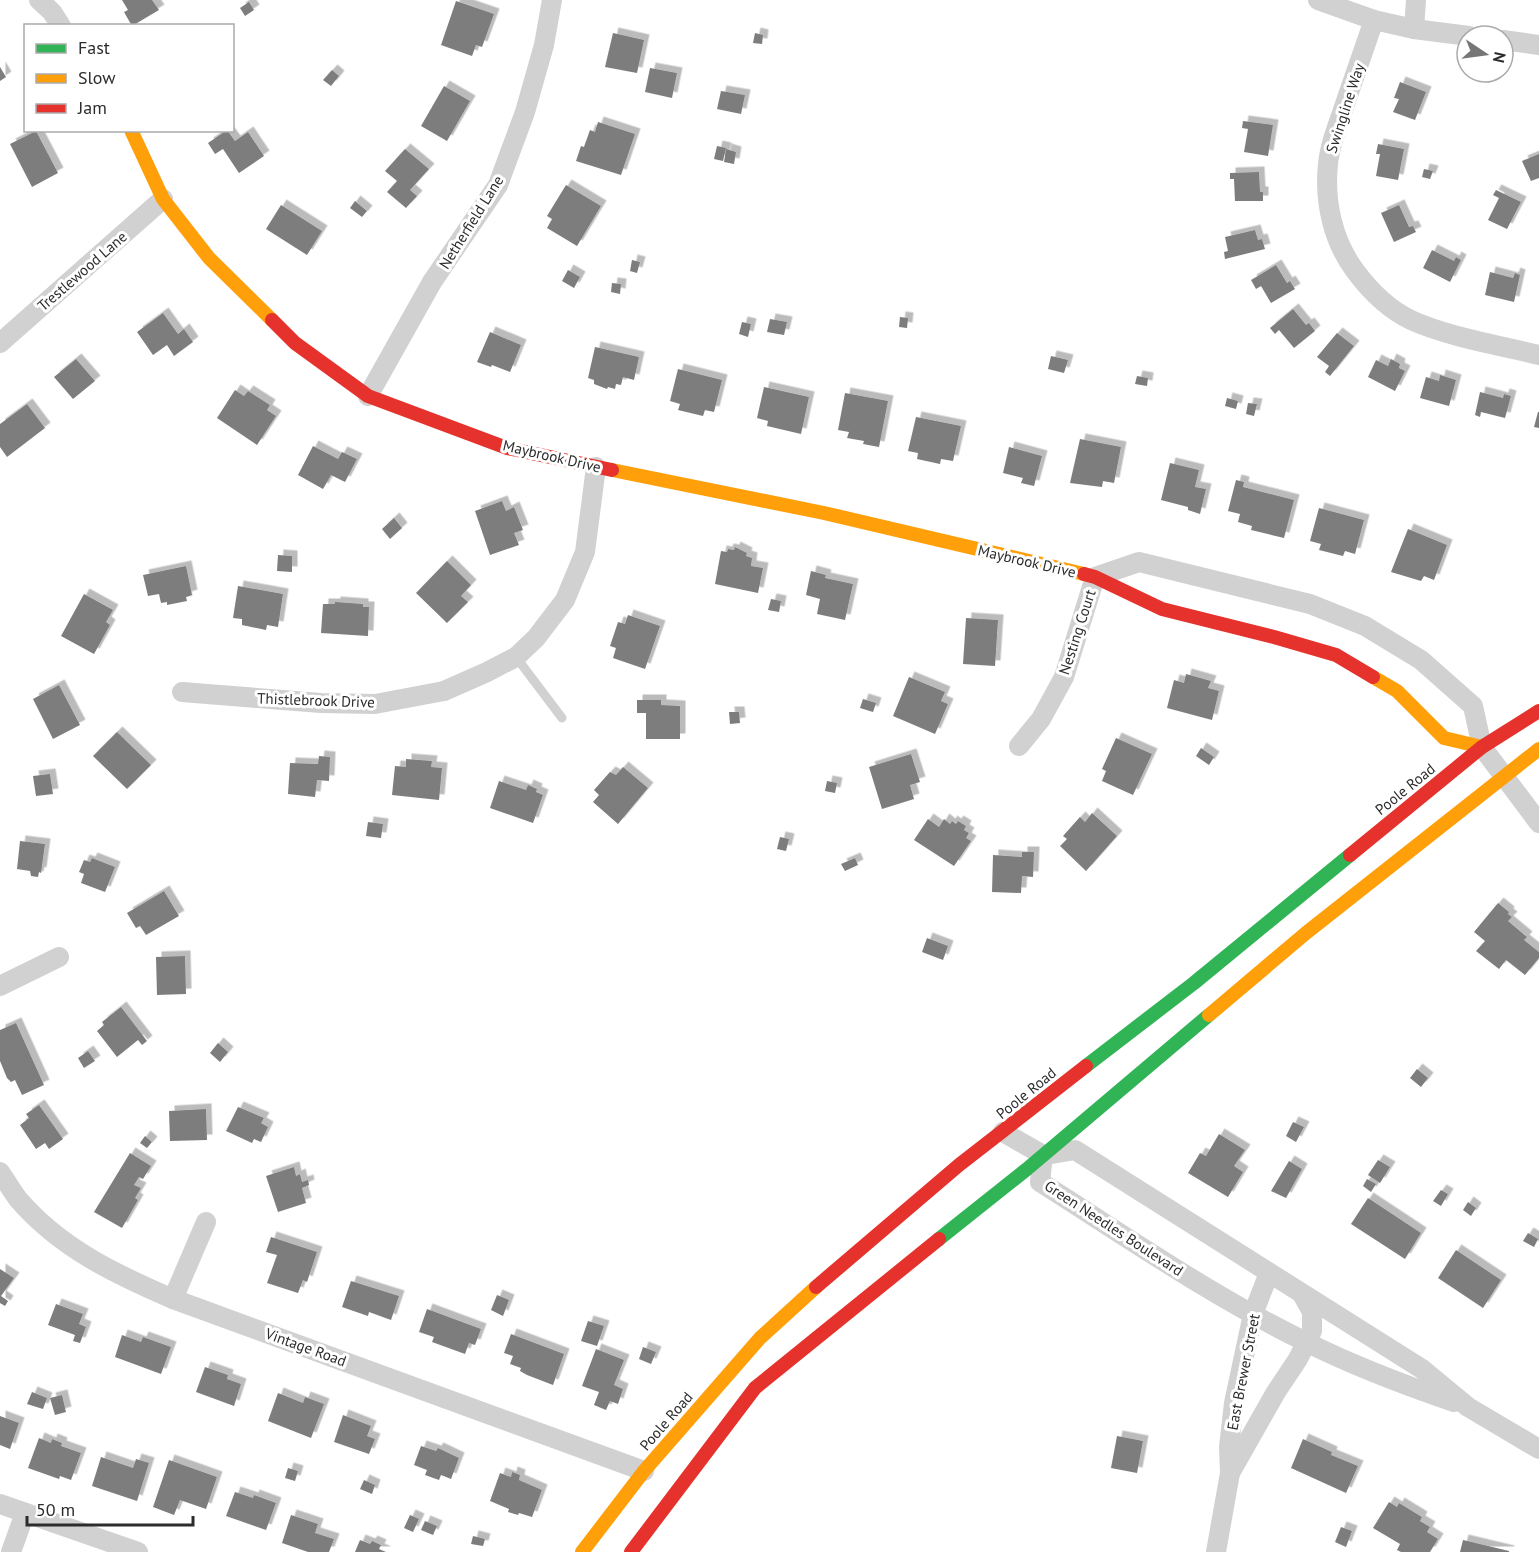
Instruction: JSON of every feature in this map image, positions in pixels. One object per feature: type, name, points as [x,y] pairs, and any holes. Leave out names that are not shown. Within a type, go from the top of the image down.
[{"type":"main road","name":"Maybrook Drive","points":[[132,132],[163,199],[209,258],[295,343],[368,396],[507,448],[824,513],[1095,577],[1162,609],[1336,655],[1397,691],[1444,738],[1482,747]]},
{"type":"main road","name":"Poole Road","points":[[582,1552],[644,1471],[760,1338],[925,1193],[1194,983],[1482,747],[1539,711]]},
{"type":"main road","points":[[631,1552],[755,1388],[1043,1155],[1306,933],[1539,749]]},
{"type":"street","points":[[39,0],[52,12],[59,24]]},
{"type":"street","name":"Netherfield Lane","points":[[368,396],[432,282],[498,185],[525,112],[552,0]]},
{"type":"street","points":[[1318,0],[1374,20],[1414,29],[1455,34]]},
{"type":"street","points":[[1414,29],[1416,0]]},
{"type":"street","name":"Swingline Way","points":[[1374,20],[1334,138],[1328,163],[1329,212],[1342,252],[1367,286],[1380,299],[1412,320],[1435,329],[1539,355]]},
{"type":"street","points":[[1515,42],[1539,45]]},
{"type":"street","name":"Trestlewood Lane","points":[[0,342],[163,199]]},
{"type":"street","name":"Thistlebrook Drive","points":[[182,692],[321,703],[375,704],[444,691],[516,657],[536,638],[565,600],[585,552],[596,467]]},
{"type":"street","name":"Maybrook Drive","points":[[1095,577],[1139,562],[1310,604],[1365,626],[1420,660],[1473,706],[1482,747]]},
{"type":"street","name":"Nesting Court","points":[[1019,746],[1041,719],[1064,677],[1095,577]]},
{"type":"street","points":[[1482,747],[1506,776],[1539,823]]},
{"type":"street","points":[[0,986],[59,957]]},
{"type":"street","points":[[1003,1132],[1043,1155]]},
{"type":"street","name":"Green Needles Boulevard","points":[[1468,1407],[1406,1385],[1306,1342],[1253,1314],[1040,1182],[1043,1155],[1075,1150],[1422,1369],[1468,1407],[1539,1449]]},
{"type":"street","name":"Vintage Road","points":[[0,1172],[19,1199],[63,1242],[115,1274],[173,1299],[644,1471]]},
{"type":"street","points":[[173,1299],[206,1222]]},
{"type":"street","name":"East Brewer Street","points":[[1216,1552],[1230,1473],[1229,1447],[1234,1403],[1253,1314],[1269,1273]]},
{"type":"street","name":"East Brewer Street","points":[[1230,1473],[1312,1331],[1312,1312],[1302,1293]]},
{"type":"street","points":[[0,1504],[138,1552]]},
{"type":"street","points":[[11,1552],[25,1513]]},
{"type":"lane","points":[[516,657],[562,718]]},
{"type":"building","points":[[122,0],[152,0],[159,10],[135,24],[131,24],[124,12],[128,10]]},
{"type":"building","points":[[456,1],[494,14],[482,47],[476,45],[472,56],[441,45]]},
{"type":"building","points":[[249,2],[254,10],[245,16],[240,8]]},
{"type":"building","points":[[613,33],[644,40],[637,73],[605,67]]},
{"type":"building","points":[[755,33],[763,35],[762,44],[753,43]]},
{"type":"building","points":[[0,67],[6,77],[0,81]]},
{"type":"building","points":[[650,68],[677,73],[672,98],[645,92]]},
{"type":"building","points":[[332,70],[339,76],[331,86],[323,80]]},
{"type":"building","points":[[1400,82],[1426,92],[1415,120],[1393,112],[1399,99],[1394,98]]},
{"type":"building","points":[[444,86],[470,101],[447,141],[421,126]]},
{"type":"building","points":[[721,91],[745,95],[741,114],[717,109]]},
{"type":"building","points":[[1243,121],[1273,125],[1268,156],[1244,152],[1248,129],[1242,128]]},
{"type":"building","points":[[598,122],[635,134],[621,175],[576,161],[590,130],[595,132]]},
{"type":"building","points":[[37,132],[58,173],[32,187],[10,144]]},
{"type":"building","points":[[224,132],[228,132],[235,141],[248,132],[264,156],[239,173],[223,149],[215,154],[208,143]]},
{"type":"building","points":[[1378,144],[1404,149],[1398,180],[1376,176],[1380,154],[1376,154]]},
{"type":"building","points":[[717,146],[726,148],[723,161],[714,159]]},
{"type":"building","points":[[405,149],[429,169],[410,190],[417,196],[406,208],[387,192],[397,181],[385,171]]},
{"type":"building","points":[[726,149],[736,152],[734,164],[724,162]]},
{"type":"building","points":[[1539,154],[1539,178],[1531,181],[1522,161]]},
{"type":"building","points":[[1424,169],[1433,171],[1430,179],[1422,177]]},
{"type":"building","points":[[1259,172],[1263,201],[1235,201],[1234,179],[1230,179],[1230,173]]},
{"type":"building","points":[[566,185],[601,206],[577,246],[547,228],[552,219],[547,216]]},
{"type":"building","points":[[1496,190],[1521,202],[1507,229],[1488,220],[1499,198],[1493,195]]},
{"type":"building","points":[[355,201],[367,211],[362,217],[350,208]]},
{"type":"building","points":[[281,205],[322,231],[307,255],[266,229]]},
{"type":"building","points":[[1399,205],[1409,227],[1413,226],[1416,232],[1394,242],[1381,213]]},
{"type":"building","points":[[1255,230],[1258,240],[1262,239],[1265,249],[1225,259],[1224,252],[1228,251],[1225,237]]},
{"type":"building","points":[[1432,250],[1454,261],[1456,257],[1461,260],[1450,282],[1423,268]]},
{"type":"building","points":[[632,260],[640,262],[637,273],[630,271]]},
{"type":"building","points":[[1276,265],[1287,283],[1290,281],[1295,289],[1271,303],[1261,286],[1256,289],[1251,280]]},
{"type":"building","points":[[568,270],[580,277],[574,288],[562,281]]},
{"type":"building","points":[[1490,272],[1513,278],[1515,273],[1520,275],[1514,302],[1485,295]]},
{"type":"building","points":[[612,283],[621,284],[620,294],[611,292]]},
{"type":"building","points":[[1293,309],[1306,325],[1309,323],[1315,331],[1294,348],[1279,330],[1275,334],[1270,328]]},
{"type":"building","points":[[163,313],[178,334],[184,329],[193,342],[174,356],[167,345],[153,355],[137,332]]},
{"type":"building","points":[[900,317],[908,318],[907,328],[899,327]]},
{"type":"building","points":[[770,319],[787,322],[784,335],[767,332]]},
{"type":"building","points":[[742,322],[751,324],[748,337],[739,334]]},
{"type":"building","points":[[490,332],[521,345],[510,372],[477,362]]},
{"type":"building","points":[[1337,333],[1354,346],[1330,376],[1325,372],[1329,366],[1317,357]]},
{"type":"building","points":[[595,347],[639,357],[634,380],[623,377],[621,385],[616,384],[615,389],[608,387],[607,389],[594,384],[594,380],[588,378]]},
{"type":"building","points":[[1051,356],[1068,360],[1064,373],[1048,369]]},
{"type":"building","points":[[76,359],[95,381],[73,399],[54,377]]},
{"type":"building","points":[[1391,359],[1400,364],[1399,368],[1405,371],[1395,391],[1368,377],[1376,360],[1388,366]]},
{"type":"building","points":[[678,369],[722,380],[714,412],[705,410],[703,416],[678,410],[680,404],[670,401]]},
{"type":"building","points":[[1440,375],[1456,380],[1449,406],[1420,398],[1426,377],[1439,381]]},
{"type":"building","points":[[1137,376],[1148,378],[1147,386],[1135,384]]},
{"type":"building","points":[[764,387],[809,397],[801,434],[767,426],[768,421],[757,418]]},
{"type":"building","points":[[235,390],[244,396],[248,391],[270,405],[267,410],[276,416],[257,445],[217,418]]},
{"type":"building","points":[[1480,392],[1503,398],[1504,394],[1511,396],[1505,418],[1481,412],[1480,417],[1475,415]]},
{"type":"building","points":[[845,393],[888,401],[879,447],[847,438],[849,432],[838,430]]},
{"type":"building","points":[[1227,398],[1238,401],[1236,409],[1225,406]]},
{"type":"building","points":[[1248,403],[1257,404],[1254,416],[1246,414]]},
{"type":"building","points":[[27,404],[45,428],[7,457],[0,447],[0,424]]},
{"type":"building","points":[[1539,412],[1539,428],[1534,427]]},
{"type":"building","points":[[916,417],[961,426],[953,461],[941,459],[940,464],[917,459],[918,453],[908,451]]},
{"type":"building","points":[[1080,439],[1121,447],[1114,483],[1103,481],[1102,487],[1070,483]]},
{"type":"building","points":[[313,446],[338,459],[342,452],[357,459],[345,482],[331,475],[323,489],[298,475]]},
{"type":"building","points":[[1009,447],[1042,456],[1034,486],[1021,483],[1023,478],[1003,473]]},
{"type":"building","points":[[1170,463],[1199,470],[1195,487],[1206,489],[1200,514],[1188,510],[1188,507],[1161,500]]},
{"type":"building","points":[[1236,480],[1244,482],[1243,487],[1294,500],[1284,538],[1251,530],[1252,526],[1238,522],[1240,514],[1228,511]]},
{"type":"building","points":[[502,501],[506,511],[514,507],[523,530],[514,533],[519,545],[490,555],[475,511]]},
{"type":"building","points":[[1319,508],[1364,520],[1355,554],[1345,551],[1343,556],[1319,550],[1321,544],[1310,541]]},
{"type":"building","points":[[394,518],[402,528],[390,539],[382,529]]},
{"type":"building","points":[[1408,529],[1447,545],[1434,580],[1424,576],[1421,581],[1391,572]]},
{"type":"building","points":[[735,547],[752,558],[751,566],[763,568],[758,593],[715,584],[721,551],[734,550]]},
{"type":"building","points":[[278,555],[292,556],[292,572],[277,571]]},
{"type":"building","points":[[447,561],[471,585],[461,596],[468,602],[447,623],[416,593]]},
{"type":"building","points":[[186,566],[192,595],[186,597],[187,601],[167,605],[167,602],[161,603],[159,594],[148,596],[143,575]]},
{"type":"building","points":[[811,571],[826,575],[825,578],[853,584],[845,620],[817,614],[820,599],[806,595]]},
{"type":"building","points":[[238,586],[283,594],[278,627],[267,625],[266,630],[242,625],[242,619],[233,618]]},
{"type":"building","points":[[84,594],[113,610],[106,622],[110,625],[94,654],[61,636]]},
{"type":"building","points":[[771,599],[781,601],[779,612],[768,610]]},
{"type":"building","points":[[335,602],[363,604],[363,607],[369,607],[368,636],[321,633],[323,604],[335,604]]},
{"type":"building","points":[[628,615],[660,626],[645,669],[613,658],[616,648],[610,646],[618,622],[625,624]]},
{"type":"building","points":[[966,618],[998,620],[995,666],[963,664]]},
{"type":"building","points":[[1186,674],[1211,681],[1208,688],[1219,691],[1212,720],[1167,708],[1174,680],[1184,683]]},
{"type":"building","points":[[909,677],[945,692],[941,701],[948,704],[935,734],[893,716]]},
{"type":"building","points":[[59,685],[80,725],[53,739],[33,699]]},
{"type":"building","points":[[863,699],[876,703],[873,712],[860,708]]},
{"type":"building","points":[[637,700],[661,700],[661,705],[680,706],[680,739],[646,739],[646,713],[637,713]]},
{"type":"building","points":[[729,712],[739,712],[740,723],[730,724]]},
{"type":"building","points":[[117,732],[151,765],[127,789],[93,756]]},
{"type":"building","points":[[1116,738],[1152,754],[1133,795],[1102,781],[1106,771],[1102,769]]},
{"type":"building","points":[[1201,748],[1214,757],[1209,765],[1196,756]]},
{"type":"building","points":[[911,754],[920,782],[910,785],[914,799],[882,809],[869,767]]},
{"type":"building","points":[[319,756],[330,757],[329,781],[317,780],[315,797],[288,794],[290,763],[318,764]]},
{"type":"building","points":[[406,759],[432,761],[431,767],[442,768],[439,800],[392,795],[395,766],[406,767]]},
{"type":"building","points":[[623,767],[648,788],[618,824],[593,802],[599,795],[594,790],[610,772],[616,775]]},
{"type":"building","points":[[50,774],[53,794],[36,796],[33,776]]},
{"type":"building","points":[[499,781],[526,790],[528,785],[543,795],[533,823],[490,808]]},
{"type":"building","points":[[827,781],[837,783],[835,793],[825,791]]},
{"type":"building","points":[[1092,813],[1117,836],[1086,871],[1060,846],[1067,839],[1063,836],[1080,817],[1085,822]]},
{"type":"building","points":[[928,819],[939,827],[944,819],[950,824],[952,821],[956,824],[958,821],[966,826],[964,830],[969,833],[966,838],[971,841],[954,866],[914,840]]},
{"type":"building","points":[[368,822],[383,824],[381,838],[366,836]]},
{"type":"building","points":[[780,837],[789,839],[786,851],[777,849]]},
{"type":"building","points":[[20,841],[45,844],[41,873],[39,872],[38,877],[31,876],[30,871],[17,869]]},
{"type":"building","points":[[1022,852],[1034,852],[1033,877],[1022,876],[1021,893],[992,892],[993,855],[1022,857]]},
{"type":"building","points":[[92,858],[115,867],[105,892],[81,883],[84,874],[79,872],[84,860],[90,862]]},
{"type":"building","points":[[855,858],[858,865],[845,871],[841,864]]},
{"type":"building","points":[[164,891],[179,916],[146,935],[140,926],[136,928],[127,913]]},
{"type":"building","points":[[1498,903],[1512,917],[1508,921],[1527,937],[1524,940],[1539,952],[1539,958],[1525,975],[1506,960],[1499,969],[1476,951],[1485,941],[1474,932]]},
{"type":"building","points":[[927,938],[948,946],[943,960],[922,952]]},
{"type":"building","points":[[185,956],[186,994],[157,995],[156,957]]},
{"type":"building","points":[[121,1007],[147,1041],[142,1045],[138,1040],[117,1057],[97,1031],[104,1025],[102,1022]]},
{"type":"building","points":[[16,1023],[44,1085],[22,1095],[15,1080],[11,1082],[7,1078],[0,1061],[0,1030]]},
{"type":"building","points":[[218,1043],[228,1052],[220,1062],[210,1053]]},
{"type":"building","points":[[88,1051],[95,1061],[84,1068],[78,1058]]},
{"type":"building","points":[[1417,1069],[1428,1078],[1421,1087],[1410,1078]]},
{"type":"building","points":[[39,1105],[63,1139],[49,1149],[45,1143],[36,1149],[20,1125],[29,1118],[26,1114]]},
{"type":"building","points":[[238,1107],[264,1118],[261,1123],[268,1127],[261,1142],[254,1139],[252,1143],[226,1131]]},
{"type":"building","points":[[206,1109],[207,1140],[170,1141],[169,1111]]},
{"type":"building","points":[[1293,1122],[1304,1127],[1296,1142],[1286,1136]]},
{"type":"building","points":[[1219,1134],[1245,1150],[1234,1166],[1243,1172],[1228,1197],[1188,1173],[1200,1153],[1206,1156]]},
{"type":"building","points":[[145,1136],[152,1142],[147,1148],[140,1143]]},
{"type":"building","points":[[130,1153],[151,1166],[143,1179],[139,1177],[134,1185],[141,1188],[135,1198],[138,1200],[122,1228],[94,1212]]},
{"type":"building","points":[[1378,1160],[1390,1167],[1380,1183],[1368,1175]]},
{"type":"building","points":[[1289,1161],[1302,1169],[1286,1198],[1271,1191]]},
{"type":"building","points":[[294,1167],[296,1176],[300,1174],[302,1182],[308,1180],[309,1185],[302,1188],[306,1203],[278,1212],[266,1176]]},
{"type":"building","points":[[1367,1179],[1376,1184],[1371,1192],[1363,1186]]},
{"type":"building","points":[[1441,1190],[1448,1194],[1441,1206],[1433,1201]]},
{"type":"building","points":[[1368,1198],[1421,1233],[1405,1259],[1351,1224]]},
{"type":"building","points":[[1468,1202],[1476,1208],[1471,1216],[1463,1210]]},
{"type":"building","points":[[1528,1233],[1538,1239],[1534,1247],[1523,1241]]},
{"type":"building","points":[[271,1237],[317,1252],[307,1282],[303,1280],[298,1293],[267,1283],[277,1255],[266,1252]]},
{"type":"building","points":[[1456,1250],[1501,1280],[1483,1308],[1438,1278]]},
{"type":"building","points":[[0,1269],[14,1278],[1,1296],[8,1301],[5,1306],[0,1303]]},
{"type":"building","points":[[351,1281],[399,1296],[391,1320],[369,1312],[368,1316],[342,1307]]},
{"type":"building","points":[[497,1295],[509,1300],[503,1316],[491,1310]]},
{"type":"building","points":[[56,1304],[83,1314],[79,1324],[86,1327],[80,1343],[73,1341],[75,1335],[48,1325]]},
{"type":"building","points":[[427,1309],[481,1329],[475,1345],[469,1343],[465,1354],[432,1342],[434,1337],[419,1332]]},
{"type":"building","points":[[588,1321],[604,1326],[597,1346],[581,1341]]},
{"type":"building","points":[[511,1334],[564,1354],[553,1385],[527,1375],[520,1371],[521,1368],[510,1364],[513,1356],[504,1353]]},
{"type":"building","points":[[122,1335],[141,1342],[143,1337],[171,1347],[161,1374],[115,1357]]},
{"type":"building","points":[[643,1347],[656,1352],[651,1364],[639,1359]]},
{"type":"building","points":[[596,1349],[624,1360],[614,1385],[623,1389],[618,1404],[610,1401],[606,1410],[594,1405],[599,1392],[582,1386]]},
{"type":"building","points":[[205,1367],[228,1375],[227,1379],[241,1384],[234,1406],[196,1392]]},
{"type":"building","points":[[32,1392],[47,1398],[43,1409],[27,1404]]},
{"type":"building","points":[[278,1393],[303,1403],[305,1397],[324,1404],[311,1438],[268,1421]]},
{"type":"building","points":[[62,1395],[66,1412],[55,1415],[50,1398]]},
{"type":"building","points":[[343,1415],[371,1426],[367,1436],[375,1439],[369,1454],[334,1442]]},
{"type":"building","points":[[0,1416],[19,1423],[10,1449],[0,1445]]},
{"type":"building","points":[[1117,1436],[1143,1441],[1137,1473],[1111,1468]]},
{"type":"building","points":[[39,1438],[51,1443],[52,1439],[62,1443],[61,1446],[81,1453],[71,1480],[60,1476],[59,1479],[28,1468]]},
{"type":"building","points":[[1303,1439],[1332,1452],[1331,1455],[1358,1466],[1346,1493],[1291,1468]]},
{"type":"building","points":[[421,1446],[436,1451],[438,1448],[459,1458],[451,1479],[441,1475],[439,1480],[425,1475],[427,1470],[414,1465]]},
{"type":"building","points":[[101,1457],[133,1468],[136,1459],[149,1463],[137,1501],[92,1486]]},
{"type":"building","points":[[169,1460],[217,1477],[206,1509],[180,1500],[174,1515],[153,1507]]},
{"type":"building","points":[[288,1468],[298,1471],[295,1481],[285,1478]]},
{"type":"building","points":[[512,1472],[520,1475],[519,1480],[542,1490],[532,1517],[508,1512],[509,1509],[490,1501],[500,1473],[511,1477]]},
{"type":"building","points":[[364,1480],[375,1485],[372,1494],[360,1489]]},
{"type":"building","points":[[235,1492],[253,1498],[254,1495],[276,1503],[266,1530],[226,1516]]},
{"type":"building","points":[[1389,1502],[1397,1507],[1399,1503],[1422,1517],[1420,1521],[1430,1527],[1427,1532],[1438,1539],[1430,1552],[1401,1552],[1397,1550],[1400,1544],[1373,1528]]},
{"type":"building","points":[[291,1515],[318,1524],[315,1533],[334,1539],[329,1552],[308,1552],[282,1543]]},
{"type":"building","points":[[410,1515],[419,1519],[413,1532],[404,1528]]},
{"type":"building","points":[[425,1521],[437,1526],[433,1535],[421,1530]]},
{"type":"building","points":[[1341,1527],[1352,1531],[1346,1547],[1335,1542]]},
{"type":"building","points":[[473,1536],[485,1539],[483,1546],[471,1544]]},
{"type":"building","points":[[360,1540],[370,1544],[372,1541],[381,1545],[379,1549],[386,1552],[355,1552]]},
{"type":"building","points":[[1463,1540],[1509,1551],[1509,1552],[1460,1552]]},
{"type":"traffic: fast","points":[[1086,1066],[1194,983],[1350,855]]},
{"type":"traffic: fast","points":[[939,1239],[1027,1169],[1209,1015]]},
{"type":"traffic: slow","points":[[132,132],[163,199],[209,258],[272,320]]},
{"type":"traffic: slow","points":[[612,470],[824,513],[1084,574]]},
{"type":"traffic: slow","points":[[1373,677],[1397,691],[1444,738],[1482,747]]},
{"type":"traffic: slow","points":[[1209,1015],[1306,933],[1539,749]]},
{"type":"traffic: slow","points":[[582,1552],[644,1471],[760,1338],[816,1287]]},
{"type":"traffic: jam","points":[[272,320],[295,343],[368,396],[507,448],[612,470]]},
{"type":"traffic: jam","points":[[1084,574],[1162,609],[1336,655],[1373,677]]},
{"type":"traffic: jam","points":[[1350,855],[1482,747],[1539,711]]},
{"type":"traffic: jam","points":[[816,1287],[959,1165],[1086,1066]]},
{"type":"traffic: jam","points":[[631,1552],[755,1388],[939,1239]]}]
